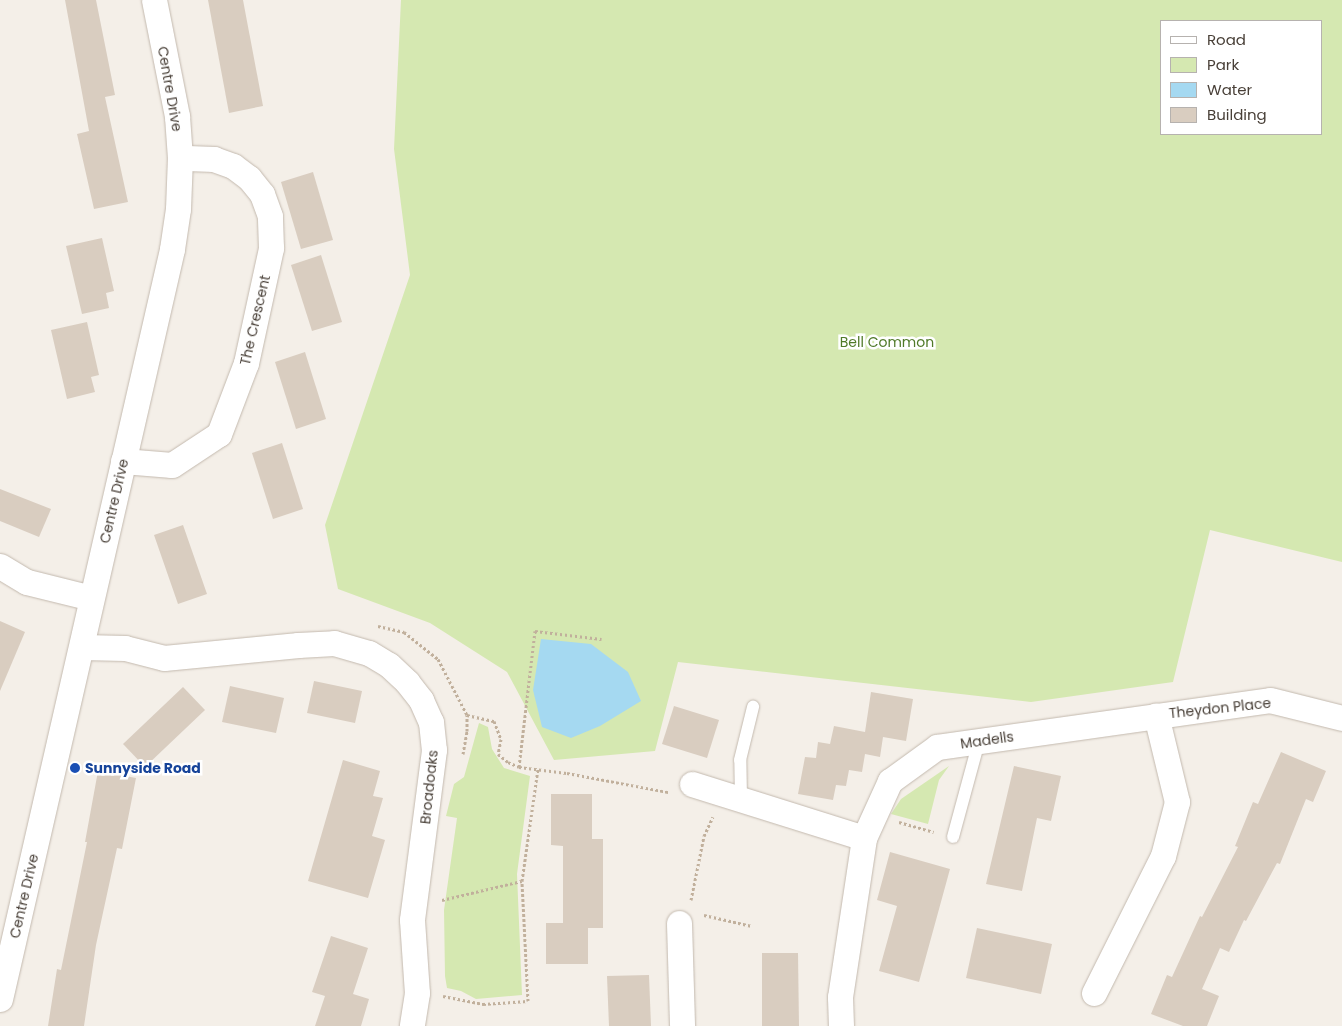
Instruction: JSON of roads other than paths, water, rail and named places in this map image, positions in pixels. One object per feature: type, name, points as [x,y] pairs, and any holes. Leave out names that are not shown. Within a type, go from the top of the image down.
[{"type":"street","name":"Centre Drive","points":[[0,999],[172,249],[178,209],[180,158],[177,116],[154,0]]},
{"type":"street","name":"The Crescent","points":[[123,461],[172,465],[220,434],[246,364],[271,248],[270,216],[262,194],[249,178],[233,166],[214,159],[180,158]]},
{"type":"street","points":[[0,566],[27,582],[91,598]]},
{"type":"street","name":"Broadoaks","points":[[82,647],[125,648],[164,658],[298,644],[334,643],[369,652],[389,665],[408,682],[421,700],[433,735],[433,766],[413,902],[412,920],[416,998],[412,1026]]},
{"type":"street","name":"Theydon Place","points":[[1094,993],[1163,856],[1177,802],[1156,715],[1270,700],[1342,718]]},
{"type":"street","name":"Madells","points":[[841,1026],[840,997],[864,838],[890,781],[937,747],[1156,715]]},
{"type":"street","points":[[692,784],[864,838]]},
{"type":"street","points":[[682,1026],[685,918]]},
{"type":"lane","points":[[732,796],[754,707]]},
{"type":"lane","points":[[953,837],[979,741]]},
{"type":"water","points":[[541,639],[591,644],[628,672],[641,701],[600,726],[571,738],[542,727],[533,690]]},
{"type":"place","name":"Sunnyside Road","points":[[75,768]]},
{"type":"park label","name":"Bell Common","points":[[887,342]]}]
